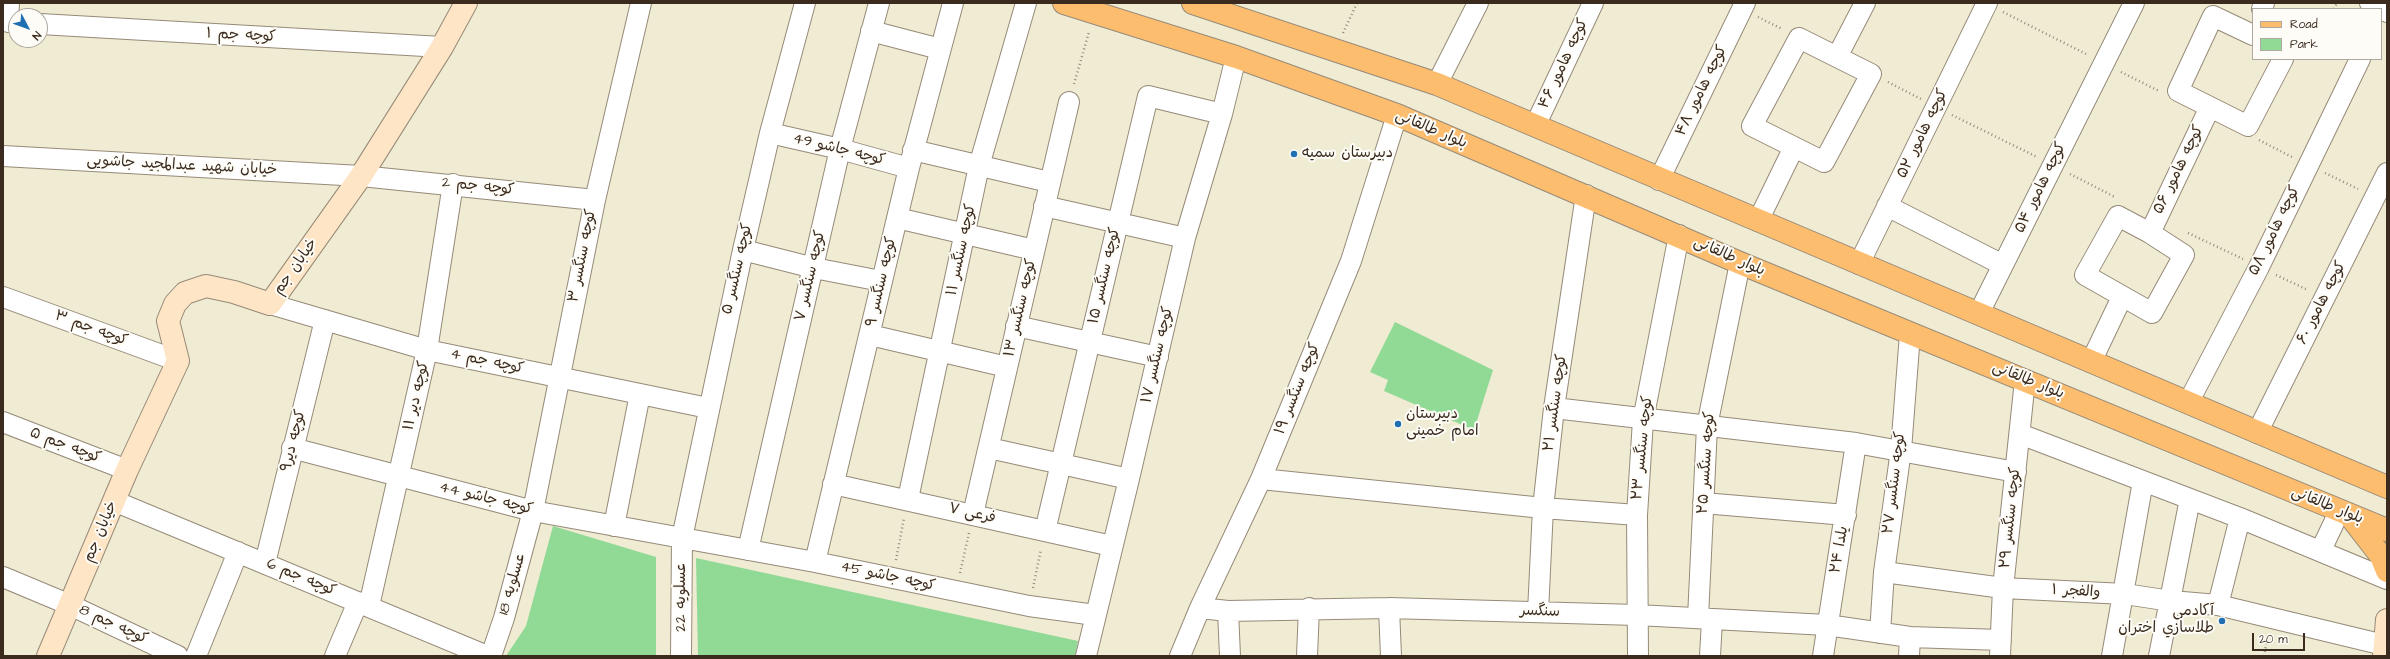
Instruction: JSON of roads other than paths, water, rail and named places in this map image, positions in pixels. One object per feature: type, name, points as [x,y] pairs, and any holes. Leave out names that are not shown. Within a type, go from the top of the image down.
[{"type":"main road","name":"بلوار طالقانی","points":[[1064,3],[1236,56],[1397,115],[1679,235],[1740,263],[2387,530]]},
{"type":"main road","points":[[1193,3],[1438,84],[1659,180],[1979,313],[2257,433],[2387,487]]},
{"type":"main road","points":[[2359,476],[2387,471]]},
{"type":"main road","points":[[2344,512],[2368,537],[2381,556],[2387,571]]},
{"type":"street","name":"خیابان جم","points":[[48,656],[127,470],[178,361],[168,321],[175,304],[185,293],[206,286],[234,292],[270,304],[361,176],[442,47],[466,3]]},
{"type":"street","name":"کوچه سنگسر ۳","points":[[533,511],[594,200],[641,3]]},
{"type":"street","name":"کوچه سنگسر ۵","points":[[682,538],[742,250],[770,133],[805,3]]},
{"type":"street","name":"کوچه سنگسر ۷","points":[[748,550],[814,268],[840,149],[879,3]]},
{"type":"street","name":"کوچه سنگسر ۹","points":[[815,562],[832,484],[870,335],[881,281],[911,159],[953,3]]},
{"type":"street","name":"کوچه سنگسر ۱۱","points":[[908,499],[941,351],[979,166],[1026,3]]},
{"type":"street","points":[[1438,84],[1478,3]]},
{"type":"street","name":"کوچه هامور ۴۶","points":[[1535,126],[1592,3]]},
{"type":"street","points":[[1837,57],[1865,3]]},
{"type":"street","name":"کوچه هامور ۵۲","points":[[1859,264],[1987,3]]},
{"type":"street","name":"کوچه هامور ۵۴","points":[[1979,313],[2134,3]]},
{"type":"street","name":"کوچه هامور ۴۸","points":[[1659,180],[1744,6]]},
{"type":"street","points":[[2252,32],[2213,16],[2178,91],[2248,126],[2282,60]]},
{"type":"street","name":"کوچه جم ۱","points":[[48,24],[442,47]]},
{"type":"street","points":[[871,31],[940,49]]},
{"type":"street","points":[[1799,38],[1837,57],[1871,74],[1824,162],[1752,126],[1799,38]]},
{"type":"street","name":"کوچه سنگسر ۱۷","points":[[1086,656],[1185,238],[1222,114],[1236,56]]},
{"type":"street","name":"کوچه هامور ۵۸","points":[[2188,403],[2259,266],[2360,60]]},
{"type":"street","name":"کوچه سنگسر ۱۵","points":[[1045,531],[1148,96],[1222,114]]},
{"type":"street","name":"کوچه سنگسر ۱۳","points":[[974,514],[1049,182],[1069,102]]},
{"type":"street","name":"کوچه هامور ۵۶","points":[[2150,233],[2210,107]]},
{"type":"street","name":"کوچه سنگسر ۱۹","points":[[1180,656],[1200,608],[1261,479],[1351,261],[1397,115]]},
{"type":"street","name":"کوچه جاشو 49","points":[[770,133],[840,149],[911,159],[979,166],[1049,182]]},
{"type":"street","points":[[1758,221],[1794,147]]},
{"type":"street","name":"خیابان شهید عبدالمجید جاشویی","points":[[3,156],[361,176]]},
{"type":"street","name":"کوچه هامور ۶۰","points":[[2257,433],[2387,173]]},
{"type":"street","name":"کوچه جم 2","points":[[361,176],[453,184],[594,200]]},
{"type":"street","name":"کوچه دیر ۱۱","points":[[335,656],[363,604],[399,476],[427,350],[453,184]]},
{"type":"street","name":"کوچه سنگسر ۲۱","points":[[1538,612],[1543,508],[1554,408],[1586,196]]},
{"type":"street","points":[[1044,206],[1185,238]]},
{"type":"street","points":[[1887,206],[2003,265]]},
{"type":"street","name":"کوچه هامور ۵۶","points":[[2118,216],[2150,233],[2184,255],[2152,313],[2122,297],[2086,275],[2118,216]]},
{"type":"street","points":[[897,218],[1034,250]]},
{"type":"street","name":"کوچه سنگسر ۲۳","points":[[1638,656],[1637,515],[1643,420],[1679,235]]},
{"type":"street","points":[[742,250],[814,268],[881,281]]},
{"type":"street","name":"کوچه سنگسر ۲۵","points":[[1710,656],[1705,619],[1703,503],[1707,426],[1740,263]]},
{"type":"street","name":"کوچه جم ۳","points":[[3,297],[178,361]]},
{"type":"street","points":[[2092,362],[2122,297]]},
{"type":"street","name":"کوچه جم 4","points":[[270,304],[427,350],[708,408]]},
{"type":"street","name":"کوچه دیر۹","points":[[264,562],[325,320]]},
{"type":"street","points":[[1016,326],[1158,357]]},
{"type":"street","name":"کوچه سنگسر ۲۷","points":[[1880,633],[1884,572],[1901,450],[1910,334]]},
{"type":"street","points":[[870,335],[1007,368]]},
{"type":"street","name":"کوچه سنگسر ۲۹","points":[[2001,648],[2003,588],[2025,380]]},
{"type":"street","points":[[614,526],[640,394]]},
{"type":"street","points":[[1554,408],[1643,420],[1856,443],[2016,472]]},
{"type":"street","name":"کوچه جم ۵","points":[[3,422],[127,470]]},
{"type":"street","points":[[2020,434],[2321,550],[2387,579]]},
{"type":"street","name":"یلدا ۲۴","points":[[1823,656],[1856,443]]},
{"type":"street","name":"کوچه جاشو 44","points":[[292,448],[533,511],[682,538]]},
{"type":"street","points":[[989,448],[1129,479]]},
{"type":"street","points":[[1261,479],[1543,508],[1637,515]]},
{"type":"street","points":[[2112,656],[2143,481]]},
{"type":"street","name":"فرعی ۷","points":[[832,484],[908,499],[1112,546]]},
{"type":"street","points":[[2159,656],[2171,602],[2190,499]]},
{"type":"street","name":"کوچه جم 6","points":[[114,501],[264,562],[487,656]]},
{"type":"street","points":[[1703,503],[1846,515]]},
{"type":"street","name":"عسلویه 18","points":[[490,656],[504,618],[533,511]]},
{"type":"street","points":[[2321,550],[2344,512]]},
{"type":"street","points":[[2218,605],[2240,518]]},
{"type":"street","name":"کوچه جاشو 45","points":[[682,538],[815,562],[1029,606],[1095,615]]},
{"type":"street","name":"عسلویه 22","points":[[682,538],[682,656]]},
{"type":"street","points":[[196,656],[238,552]]},
{"type":"street","name":"والفجر ۱","points":[[1884,572],[2003,588],[2124,594],[2171,602],[2218,605],[2384,650]]},
{"type":"street","name":"کوچه جم 8","points":[[3,577],[70,605],[178,656]]},
{"type":"street","name":"سنگسر","points":[[1200,608],[1228,611],[1309,608],[1389,608],[1637,615],[1827,625],[1880,633],[1909,647],[2001,648]]},
{"type":"street","points":[[1307,656],[1309,608]]},
{"type":"street","points":[[1389,608],[1391,656]]},
{"type":"street","points":[[1228,611],[1230,656]]},
{"type":"street","points":[[2384,650],[2387,620]]},
{"type":"place","name":"دبیرستان سمیه","points":[[1294,154]]},
{"type":"place","name":"دبیرستان امام خمینی","points":[[1398,424]]},
{"type":"place","name":"آكادمى طلاسازي اختران","points":[[2222,621]]}]
